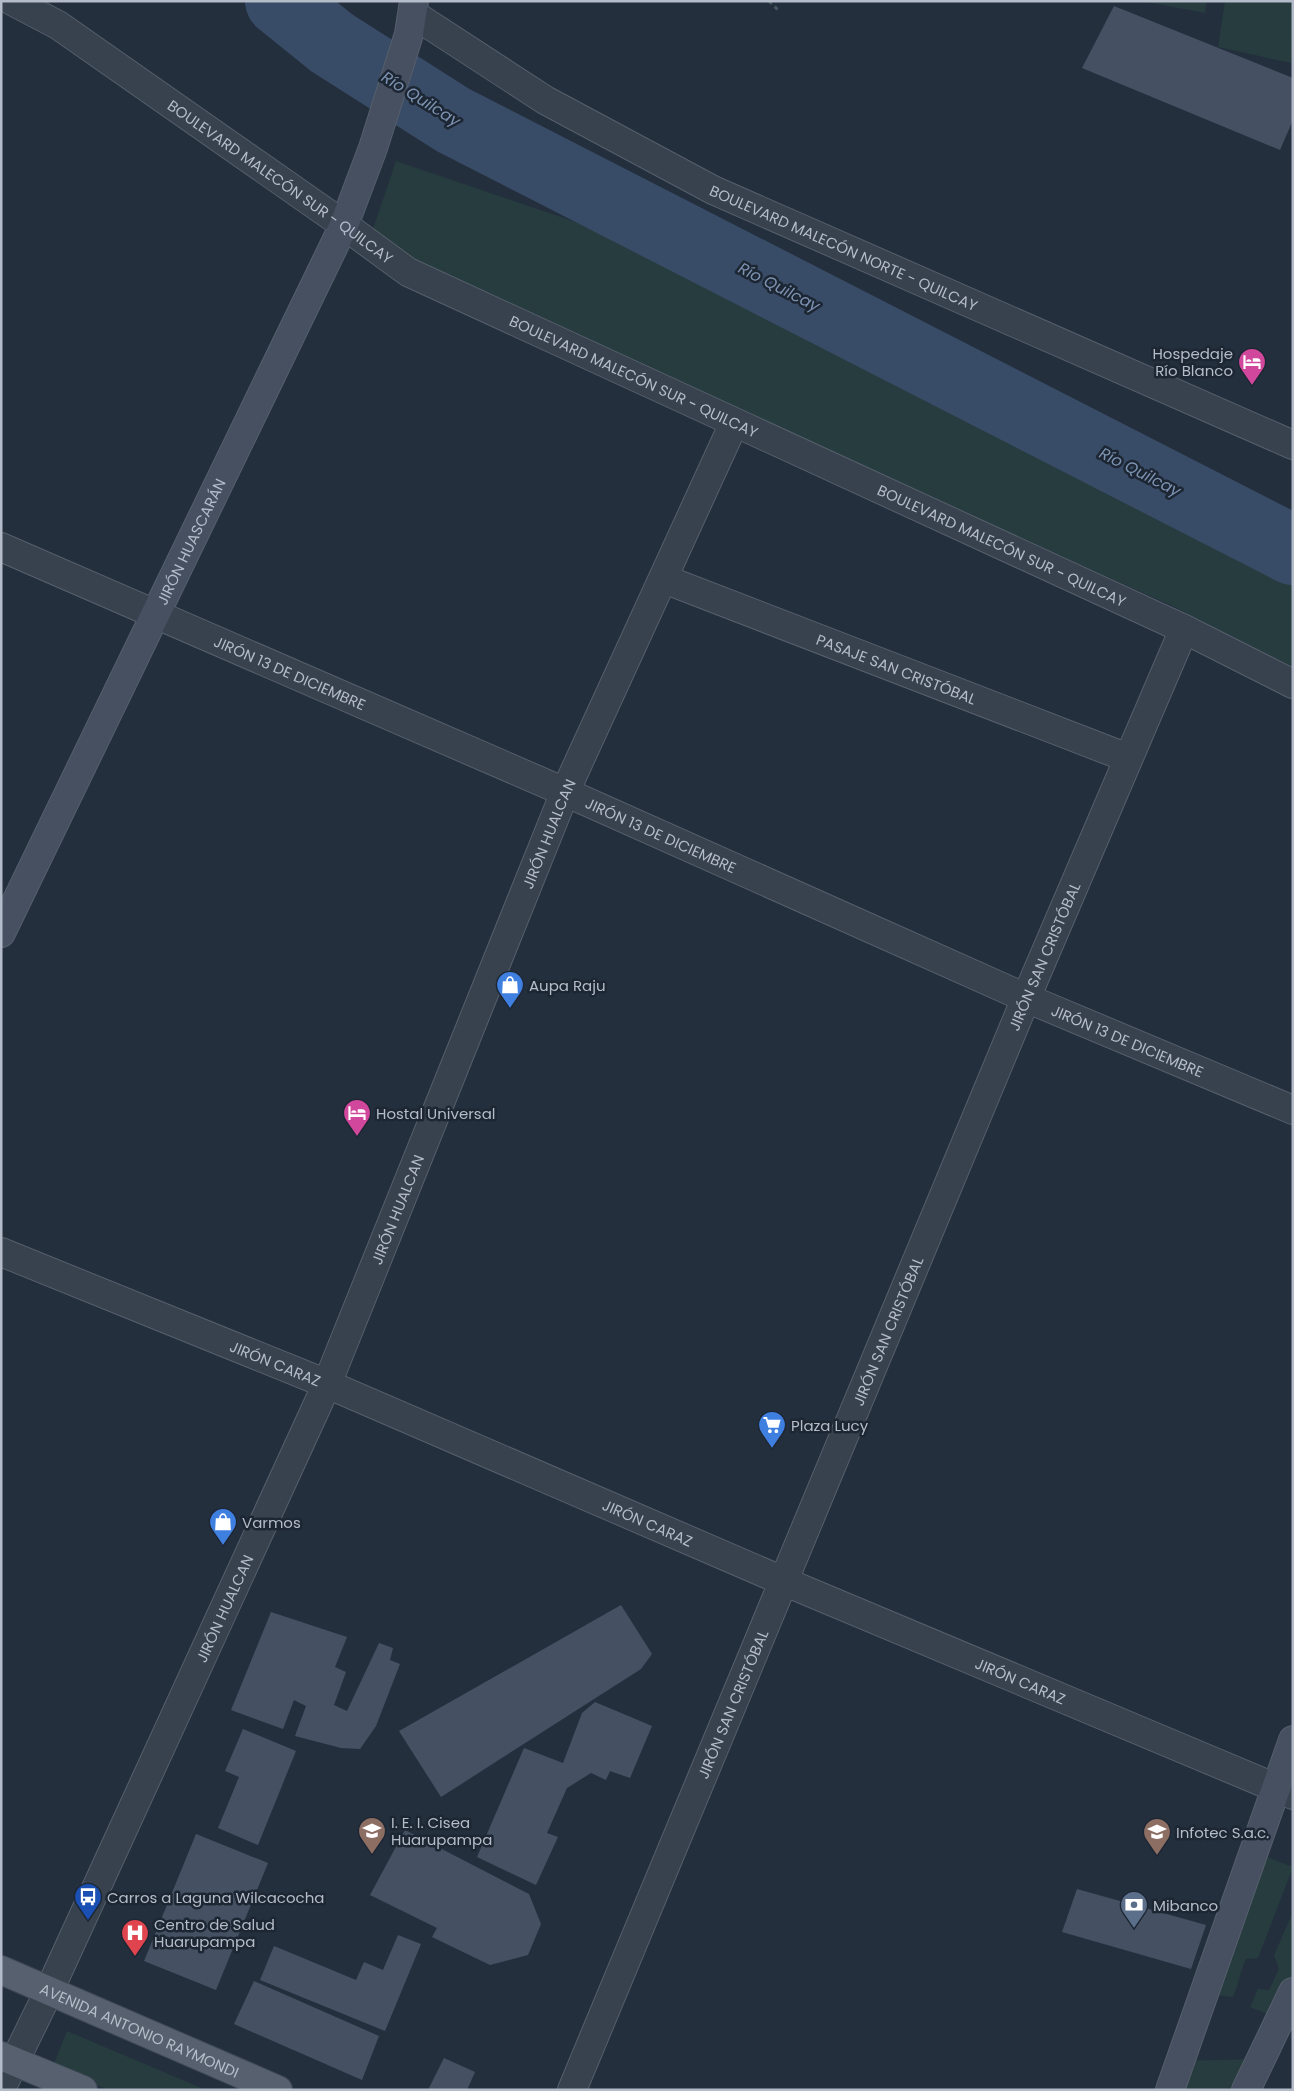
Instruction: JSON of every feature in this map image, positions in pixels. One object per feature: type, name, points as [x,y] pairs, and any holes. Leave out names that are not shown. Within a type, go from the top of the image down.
[{"type":"main road","name":"AVENIDA ANTONIO RAYMONDI","points":[[1,1970],[266,2087]]},
{"type":"main road","points":[[8,2058],[84,2090]]},
{"type":"street","name":"BOULEVARD MALECÓN SUR - QUILCAY","points":[[12,1],[58,26],[344,224],[408,272],[1184,629],[1293,684]]},
{"type":"street","name":"JIRÓN HUASCARÁN","points":[[1,933],[344,224],[373,148],[412,16]]},
{"type":"street","name":"BOULEVARD MALECÓN NORTE - QUILCAY","points":[[412,16],[545,100],[713,190],[1293,445]]},
{"type":"street","name":"JIRÓN HUALCAN","points":[[1,2089],[8,2058],[49,1990],[327,1384],[565,792],[734,423]]},
{"type":"street","name":"JIRÓN 13 DE DICIEMBRE","points":[[1,547],[565,792],[1026,998],[1293,1110]]},
{"type":"street","name":"PASAJE SAN CRISTÓBAL","points":[[664,579],[1128,758]]},
{"type":"street","name":"JIRÓN SAN CRISTÓBAL","points":[[572,2090],[1026,998],[1184,629]]},
{"type":"street","name":"JIRÓN CARAZ","points":[[1,1252],[327,1384],[784,1581],[1284,1792]]},
{"type":"street","points":[[1170,2090],[1284,1792],[1293,1740]]},
{"type":"street","points":[[1246,2090],[1293,1992]]},
{"type":"path","points":[[769,1],[778,10]]},
{"type":"green space","points":[[1142,1],[1207,1],[1205,13]]},
{"type":"green space","points":[[1225,1],[1293,1],[1291,63],[1218,47]]},
{"type":"green space","points":[[396,161],[599,230],[1293,569],[1293,670],[1175,607],[739,413],[415,265],[372,232]]},
{"type":"green space","points":[[1256,1853],[1293,1867],[1258,1958],[1246,1959],[1233,1997],[1207,1994]]},
{"type":"green space","points":[[1293,1912],[1293,1987],[1277,2018],[1250,2007],[1258,1989],[1269,1990],[1279,1969],[1274,1955]]},
{"type":"green space","points":[[67,2031],[206,2090],[108,2090],[53,2066]]},
{"type":"green space","points":[[1258,2059],[1242,2090],[1173,2090],[1181,2061]]},
{"type":"building","points":[[1114,6],[1293,78],[1293,120],[1280,150],[1082,68]]},
{"type":"building","points":[[621,1605],[652,1654],[641,1669],[441,1797],[399,1731]]},
{"type":"building","points":[[271,1612],[347,1637],[335,1667],[346,1672],[334,1705],[347,1711],[379,1643],[393,1648],[390,1660],[400,1664],[376,1726],[360,1749],[341,1748],[295,1736],[306,1706],[294,1700],[283,1729],[231,1710]]},
{"type":"building","points":[[595,1702],[652,1726],[630,1778],[610,1771],[606,1780],[591,1773],[567,1788],[547,1833],[558,1837],[536,1885],[477,1857],[524,1748],[563,1763],[582,1713]]},
{"type":"building","points":[[243,1729],[296,1751],[258,1845],[218,1828],[239,1777],[225,1771]]},
{"type":"building","points":[[405,1830],[529,1894],[541,1924],[528,1955],[490,1965],[432,1937],[437,1928],[370,1895]]},
{"type":"building","points":[[196,1834],[268,1863],[216,1990],[144,1961]]},
{"type":"building","name":"Mibanco","points":[[1077,1889],[1206,1925],[1191,1969],[1062,1932]]},
{"type":"building","points":[[398,1935],[421,1944],[385,2031],[260,1980],[274,1946],[356,1980],[364,1962],[383,1970]]},
{"type":"building","points":[[254,1981],[379,2036],[362,2080],[234,2024]]},
{"type":"building","points":[[444,2058],[475,2072],[467,2090],[428,2090]]},
{"type":"waterway","name":"Río Quilcay","points":[[280,1],[332,43],[453,120],[1293,550]]},
{"type":"place","name":"Hospedaje Río Blanco","points":[[1252,386]]},
{"type":"place","name":"Aupa Raju","points":[[510,1009]]},
{"type":"place","name":"Hostal Universal","points":[[357,1137]]},
{"type":"place","name":"Plaza Lucy","points":[[772,1449]]},
{"type":"place","name":"Varmos","points":[[223,1546]]},
{"type":"place","name":"I. E. I. Cisea Huarupampa","points":[[372,1855]]},
{"type":"place","name":"Infotec S.a.c.","points":[[1157,1856]]},
{"type":"place","name":"Carros a Laguna Wilcacocha","points":[[88,1921]]},
{"type":"place","name":"Mibanco","points":[[1134,1929]]},
{"type":"place","name":"Centro de Salud Huarupampa","points":[[135,1957]]}]
